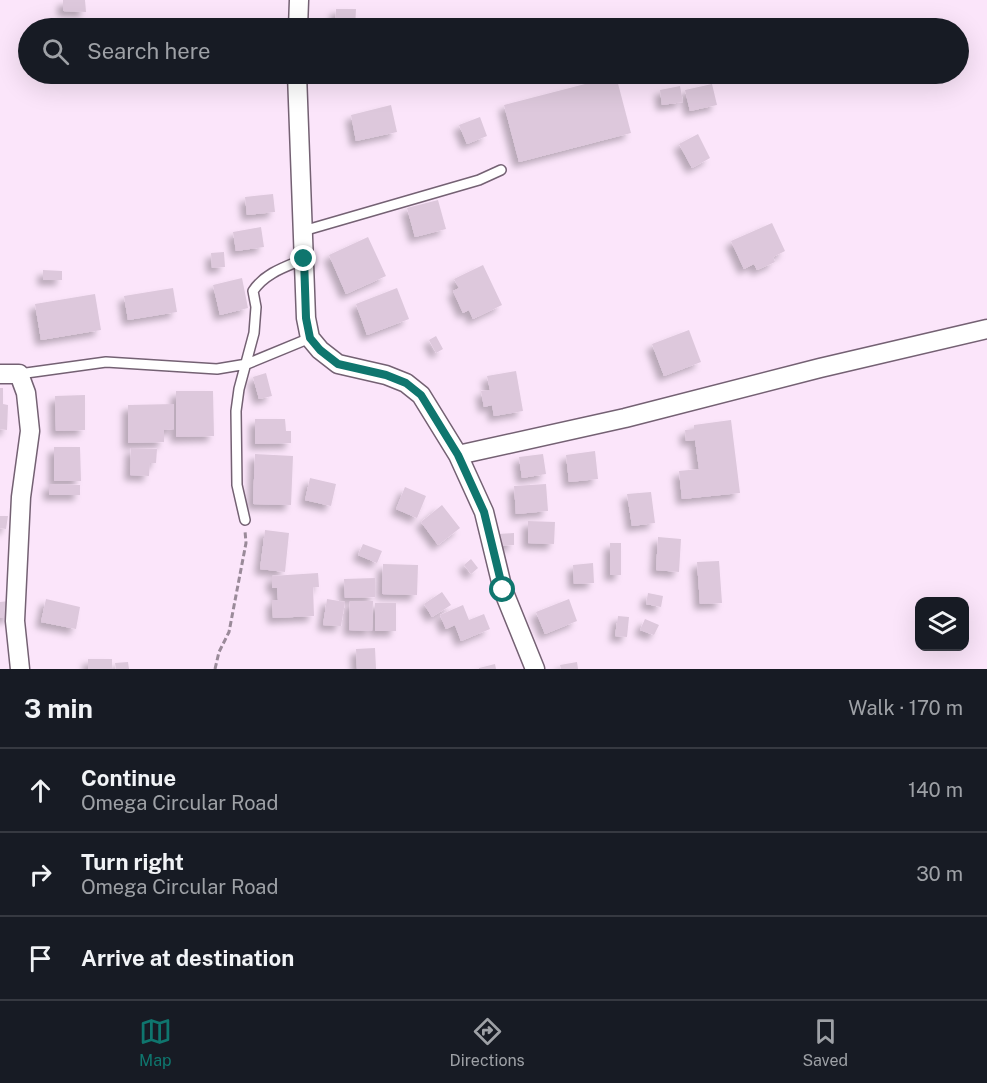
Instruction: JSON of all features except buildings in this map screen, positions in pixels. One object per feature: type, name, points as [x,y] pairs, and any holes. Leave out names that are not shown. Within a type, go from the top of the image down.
[{"type":"street","points":[[298,18],[299,0]]},
{"type":"street","points":[[297,84],[306,318],[310,338],[320,350],[338,364],[386,375],[406,383],[421,395],[458,455],[484,512],[503,590],[535,669]]},
{"type":"street","points":[[458,455],[624,418],[820,368],[987,329]]},
{"type":"street","points":[[0,374],[19,374],[26,393],[30,431],[21,497],[15,621],[20,669]]},
{"type":"lane","points":[[303,231],[479,180],[501,170]]},
{"type":"lane","points":[[245,520],[237,484],[236,411],[239,389],[254,333],[256,307],[253,291],[269,274],[304,259]]},
{"type":"lane","points":[[19,374],[106,362],[217,369],[247,364],[310,338]]},
{"type":"path","points":[[215,669],[219,652],[229,632],[246,543],[245,520]]},
{"type":"route","points":[[304,259],[306,318],[310,338],[320,350],[338,364],[386,375],[406,383],[421,395],[458,455],[484,512],[503,590]]}]
